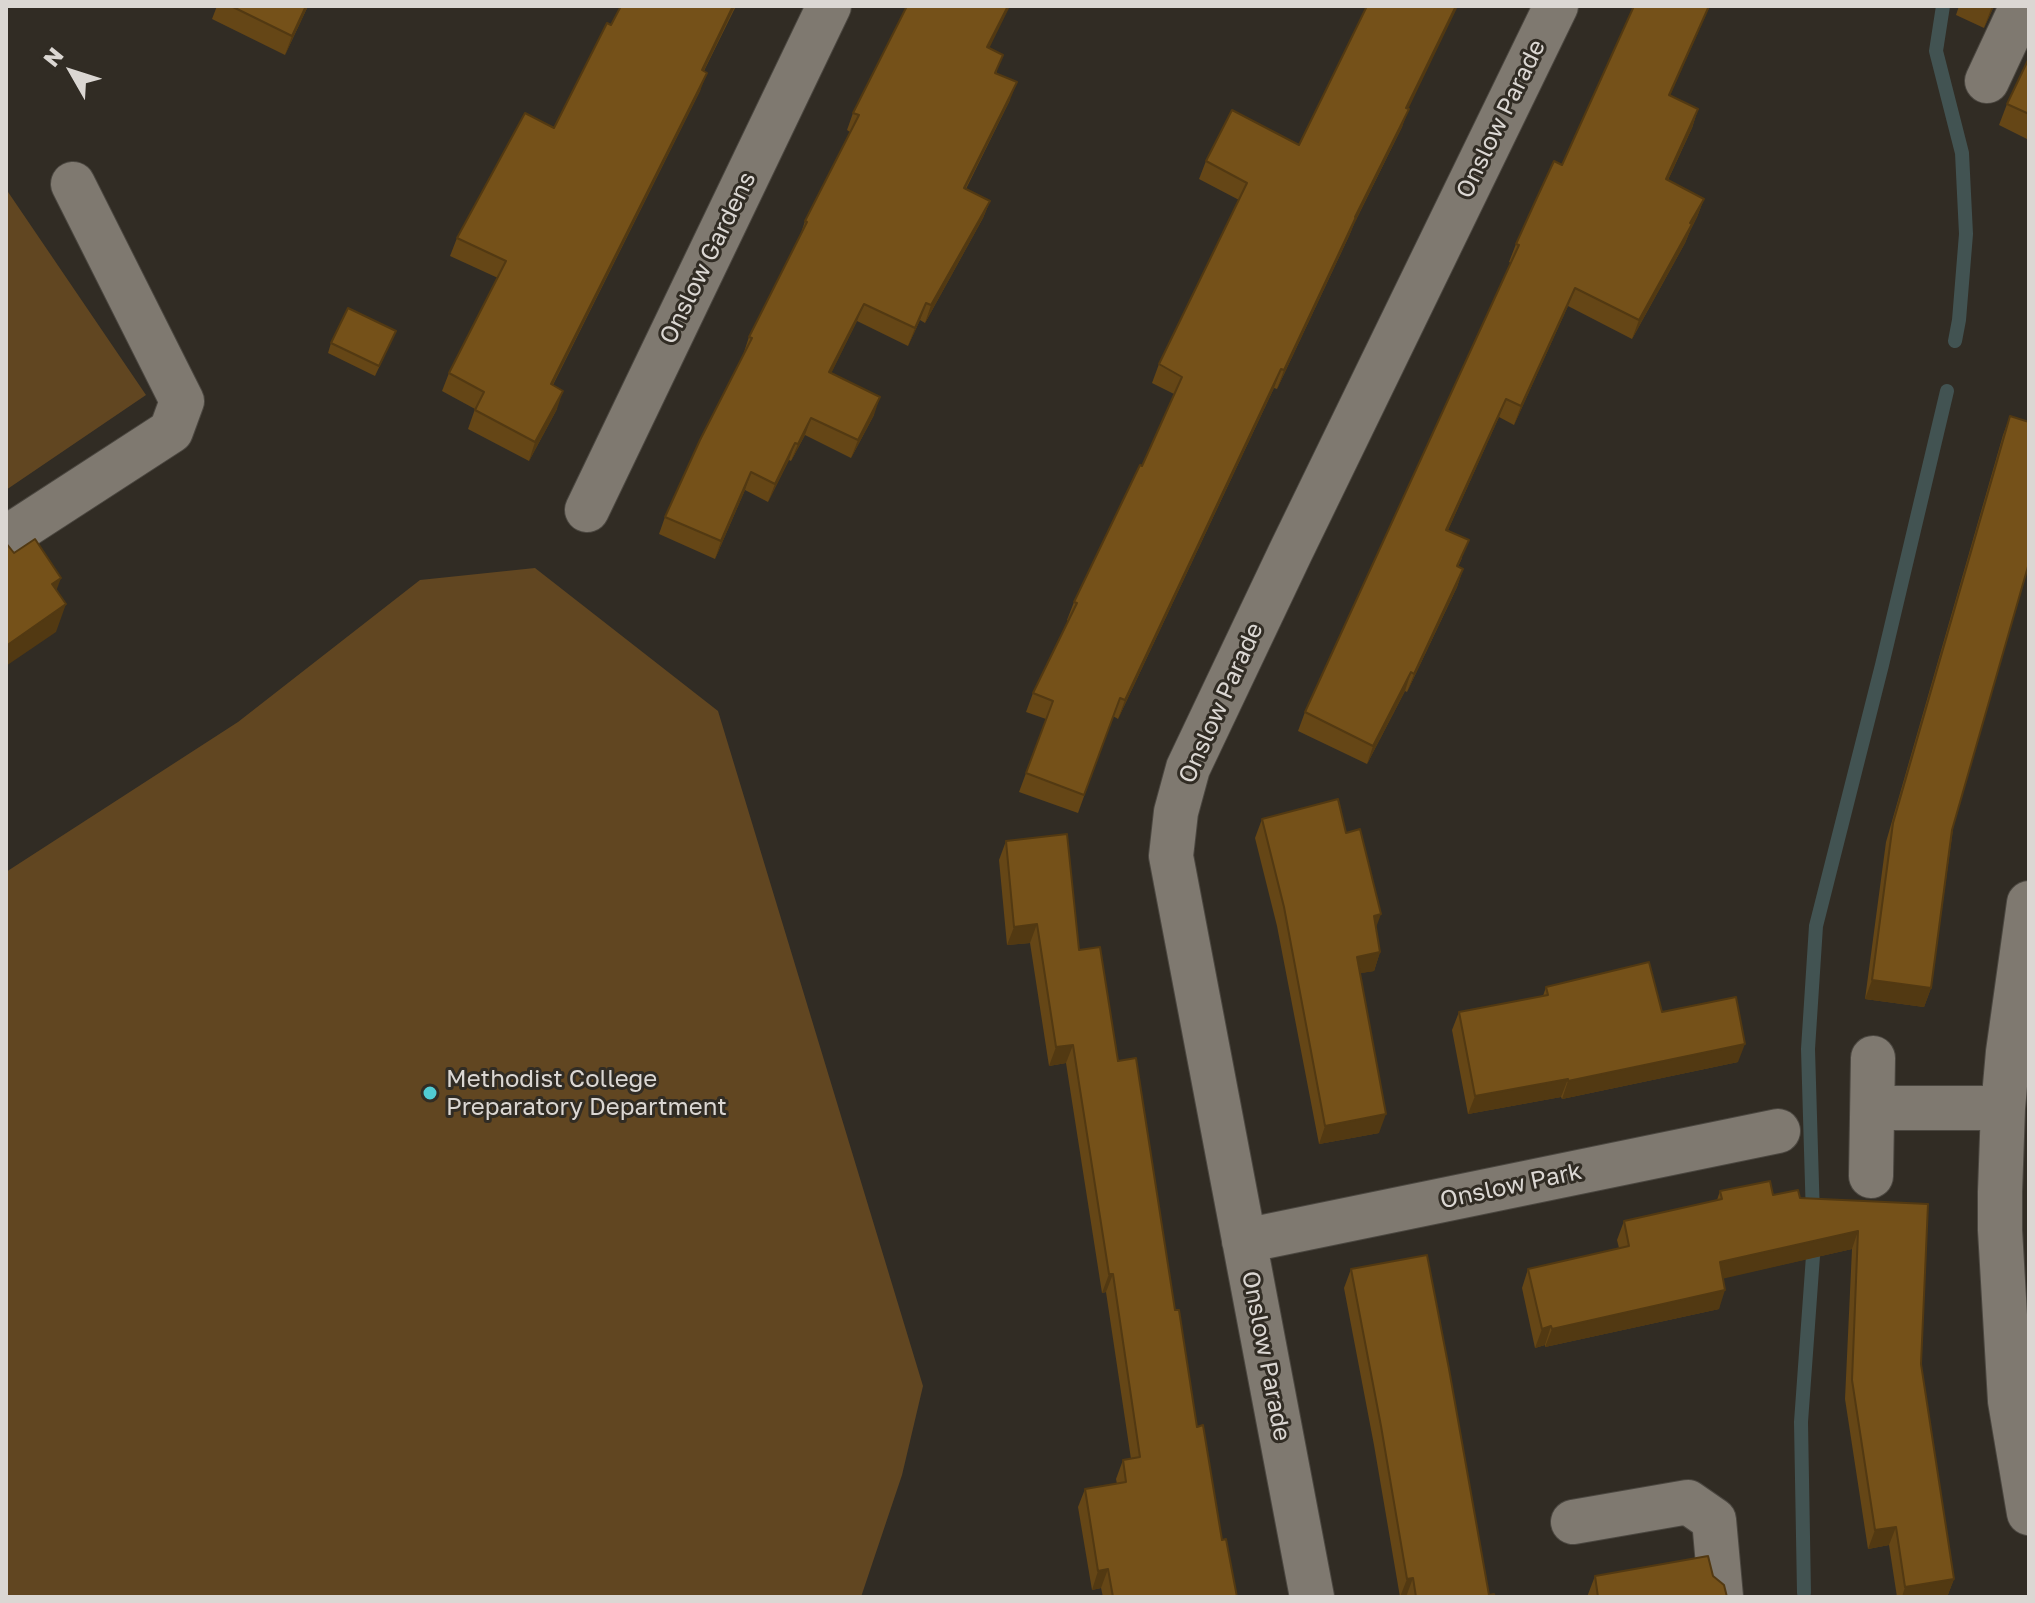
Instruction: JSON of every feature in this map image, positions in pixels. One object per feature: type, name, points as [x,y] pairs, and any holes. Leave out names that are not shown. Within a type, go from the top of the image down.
[{"type":"street","name":"Onslow Gardens","points":[[587,510],[829,6]]},
{"type":"street","name":"Onslow Parade","points":[[1312,1597],[1171,856],[1176,812],[1188,768],[1556,6]]},
{"type":"street","points":[[1987,81],[2022,6]]},
{"type":"street","points":[[6,538],[171,431],[182,401],[73,184]]},
{"type":"street","points":[[2029,903],[2003,1108],[2000,1230],[2010,1401],[2029,1513]]},
{"type":"street","points":[[1871,1176],[1873,1058]]},
{"type":"street","points":[[1873,1108],[2003,1108]]},
{"type":"street","name":"Onslow Park","points":[[1244,1241],[1778,1131]]},
{"type":"street","points":[[1573,1522],[1688,1502],[1714,1520],[1721,1597]]},
{"type":"shaded area","points":[[6,189],[146,395],[6,490]]},
{"type":"shaded area","name":"Methodist College Preparatory Department","points":[[535,568],[718,711],[923,1386],[902,1475],[861,1597],[6,1597],[6,872],[238,722],[420,580]]},
{"type":"building","points":[[231,6],[306,6],[292,36]]},
{"type":"building","points":[[621,6],[733,6],[702,70],[707,73],[551,384],[563,391],[535,442],[475,410],[484,392],[449,373],[506,261],[457,238],[525,113],[554,128],[607,23],[611,25]]},
{"type":"building","points":[[907,6],[1008,6],[987,47],[1003,55],[995,73],[1017,82],[964,188],[990,201],[931,305],[926,303],[915,328],[864,304],[829,372],[880,397],[858,440],[811,418],[775,484],[751,472],[721,541],[665,517],[752,338],[749,337],[859,115],[853,113]]},
{"type":"building","points":[[1367,6],[1456,6],[1125,700],[1120,698],[1084,795],[1026,773],[1053,701],[1033,693],[1182,377],[1159,364],[1247,183],[1206,161],[1232,110],[1299,145]]},
{"type":"building","points":[[1634,6],[1709,6],[1669,95],[1698,109],[1666,179],[1704,199],[1639,320],[1575,288],[1521,406],[1506,399],[1446,530],[1469,540],[1457,566],[1463,569],[1414,674],[1411,672],[1373,746],[1305,712],[1519,245],[1516,244],[1554,161],[1562,165]]},
{"type":"building","points":[[2029,58],[2029,114],[2007,104]]},
{"type":"building","points":[[348,308],[396,331],[379,366],[331,343]]},
{"type":"building","points":[[2010,416],[2029,422],[2029,563],[1952,830],[1931,988],[1872,980],[1893,823]]},
{"type":"building","points":[[35,539],[61,578],[52,584],[66,604],[6,646],[6,543],[14,553]]},
{"type":"building","points":[[1338,799],[1346,833],[1360,829],[1381,914],[1374,916],[1380,952],[1357,957],[1386,1114],[1325,1126],[1284,907],[1262,819]]},
{"type":"building","points":[[1067,834],[1079,950],[1100,947],[1118,1061],[1136,1058],[1175,1310],[1179,1310],[1197,1427],[1203,1425],[1222,1540],[1226,1539],[1237,1597],[1113,1597],[1108,1569],[1098,1571],[1085,1489],[1126,1482],[1123,1460],[1140,1457],[1113,1274],[1109,1274],[1073,1045],[1056,1047],[1037,924],[1014,927],[1006,841]]},
{"type":"building","points":[[1649,962],[1662,1012],[1736,997],[1745,1044],[1568,1081],[1475,1096],[1459,1012],[1548,995],[1546,987]]},
{"type":"building","points":[[1770,1181],[1773,1195],[1798,1190],[1800,1198],[1928,1204],[1921,1364],[1954,1579],[1905,1587],[1896,1527],[1875,1530],[1852,1380],[1858,1231],[1720,1262],[1725,1290],[1542,1329],[1528,1269],[1629,1246],[1624,1221],[1722,1199],[1720,1191]]},
{"type":"building","points":[[1427,1255],[1489,1595],[1494,1594],[1495,1597],[1416,1597],[1413,1578],[1407,1579],[1351,1269]]},
{"type":"building","points":[[1708,1556],[1713,1576],[1724,1585],[1727,1597],[1598,1597],[1595,1576]]},
{"type":"waterway","points":[[1943,6],[1936,51],[1962,153],[1966,234],[1955,341]]},
{"type":"waterway","points":[[1813,1218],[1808,1049],[1816,926],[1947,391]]},
{"type":"waterway","points":[[1804,1593],[1801,1422],[1814,1242]]},
{"type":"place","name":"Methodist College Preparatory Department","points":[[430,1093]]}]
